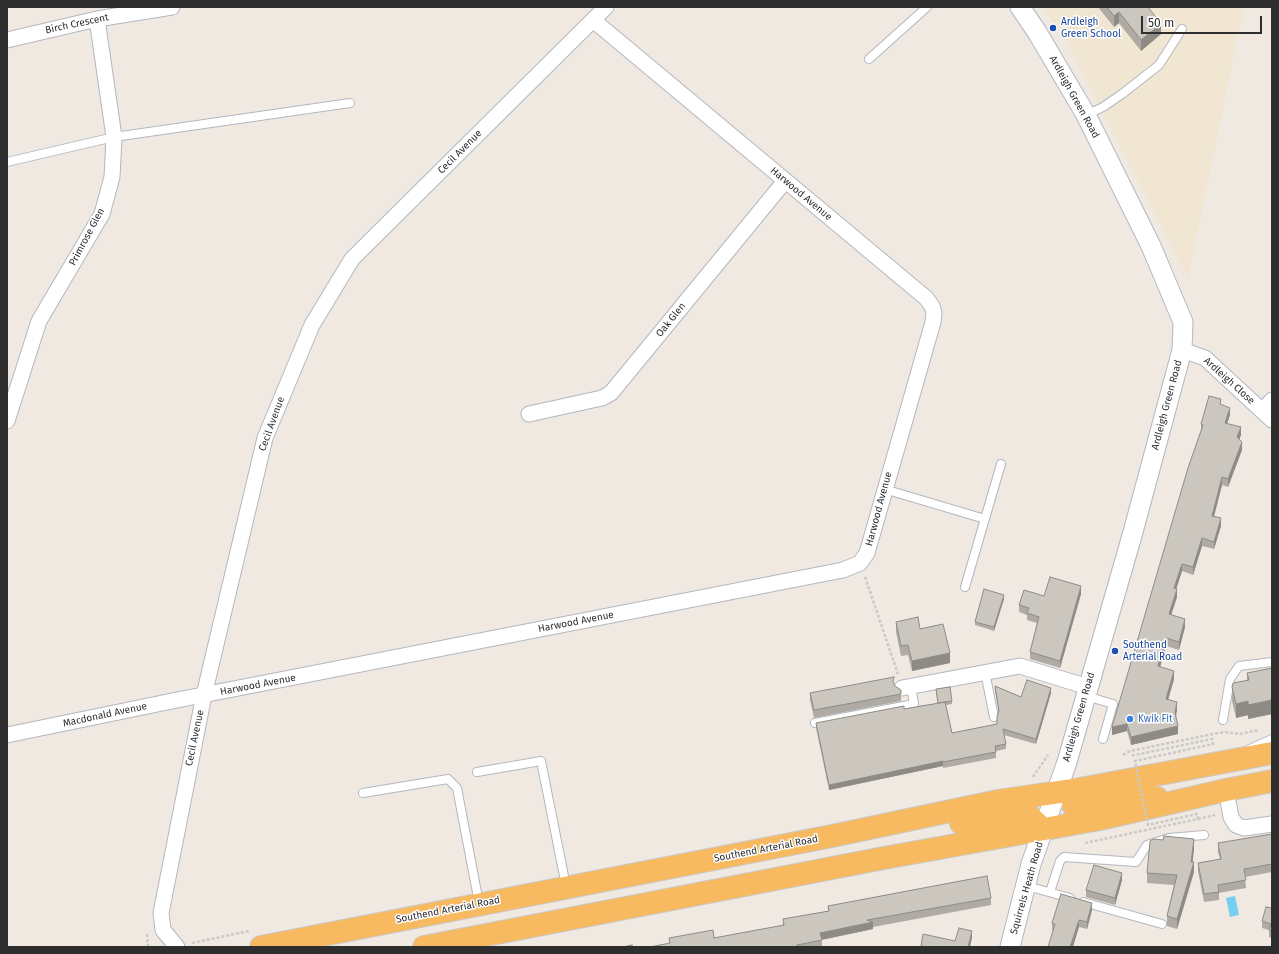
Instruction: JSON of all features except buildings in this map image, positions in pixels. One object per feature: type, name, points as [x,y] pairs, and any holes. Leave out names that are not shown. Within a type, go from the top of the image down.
[{"type":"highway","name":"Southend Arterial Road","points":[[261,947],[998,802],[1272,754]]},
{"type":"highway","points":[[424,947],[1100,819],[1272,781]]},
{"type":"highway","points":[[1056,793],[1072,806],[1142,795],[1176,802]]},
{"type":"highway","points":[[929,816],[950,825],[1026,813],[1043,829]]},
{"type":"street","name":"Birch Crescent","points":[[7,40],[97,19],[172,7]]},
{"type":"street","name":"Cecil Avenue","points":[[177,947],[163,930],[161,913],[204,695],[265,438],[312,324],[352,259],[606,7]]},
{"type":"street","name":"Ardleigh Green Road","points":[[1020,7],[1037,32],[1086,115],[1122,185],[1176,303],[1183,322],[1182,350],[1133,532],[1067,762],[1043,829]]},
{"type":"street","name":"Primrose Glen","points":[[7,421],[39,321],[102,214],[112,177],[114,137],[97,19]]},
{"type":"street","name":"Harwood Avenue","points":[[204,695],[844,570],[860,563],[867,553],[933,322],[934,313],[932,306],[593,20]]},
{"type":"street","name":"Oak Glen","points":[[529,414],[602,398],[611,393],[785,181]]},
{"type":"street","name":"Ardleigh Close","points":[[1182,350],[1205,358],[1267,415]]},
{"type":"street","points":[[1267,415],[1272,400]]},
{"type":"street","points":[[906,687],[1020,666],[1087,691]]},
{"type":"street","name":"Macdonald Avenue","points":[[7,735],[204,695]]},
{"type":"street","points":[[1226,790],[1231,817],[1236,825],[1244,828],[1272,824]]},
{"type":"street","name":"Squirrels Heath Road","points":[[1010,947],[1027,886],[1031,864],[1043,829]]},
{"type":"lane","points":[[869,59],[927,7]]},
{"type":"lane","points":[[1086,115],[1103,107],[1122,94],[1159,65],[1182,29]]},
{"type":"lane","points":[[7,162],[114,137],[350,103]]},
{"type":"lane","points":[[965,587],[1001,464]]},
{"type":"lane","points":[[884,490],[985,519]]},
{"type":"lane","points":[[1223,720],[1230,679],[1239,666],[1272,662]]},
{"type":"lane","points":[[985,672],[994,717]]},
{"type":"lane","points":[[815,723],[914,704],[906,687]]},
{"type":"lane","points":[[1087,691],[1113,704],[1103,740]]},
{"type":"lane","points":[[1215,764],[1272,739]]},
{"type":"lane","points":[[477,772],[541,761],[566,887]]},
{"type":"lane","points":[[364,793],[448,779],[457,788],[479,904]]},
{"type":"lane","points":[[1050,892],[1060,861],[1064,857],[1136,862],[1147,845],[1169,838],[1204,835]]},
{"type":"lane","points":[[1027,886],[1162,924]]},
{"type":"path","points":[[860,563],[906,687]]},
{"type":"path","points":[[1123,756],[1130,751],[1213,734],[1224,732],[1240,734],[1266,729]]},
{"type":"path","points":[[1130,756],[1212,739],[1213,744],[1135,761],[1148,825],[1197,814],[1198,819]]},
{"type":"path","points":[[1085,843],[1216,815]]},
{"type":"shaded area","points":[[1043,7],[1244,7],[1188,278],[1067,43]]},
{"type":"water","points":[[1235,896],[1239,915],[1230,917],[1226,898]]},
{"type":"place","name":"Ardleigh Green School","points":[[1053,28]]},
{"type":"place","name":"Southend Arterial Road","points":[[1115,651]]},
{"type":"place","name":"Kwik Fit","points":[[1130,719]]}]
